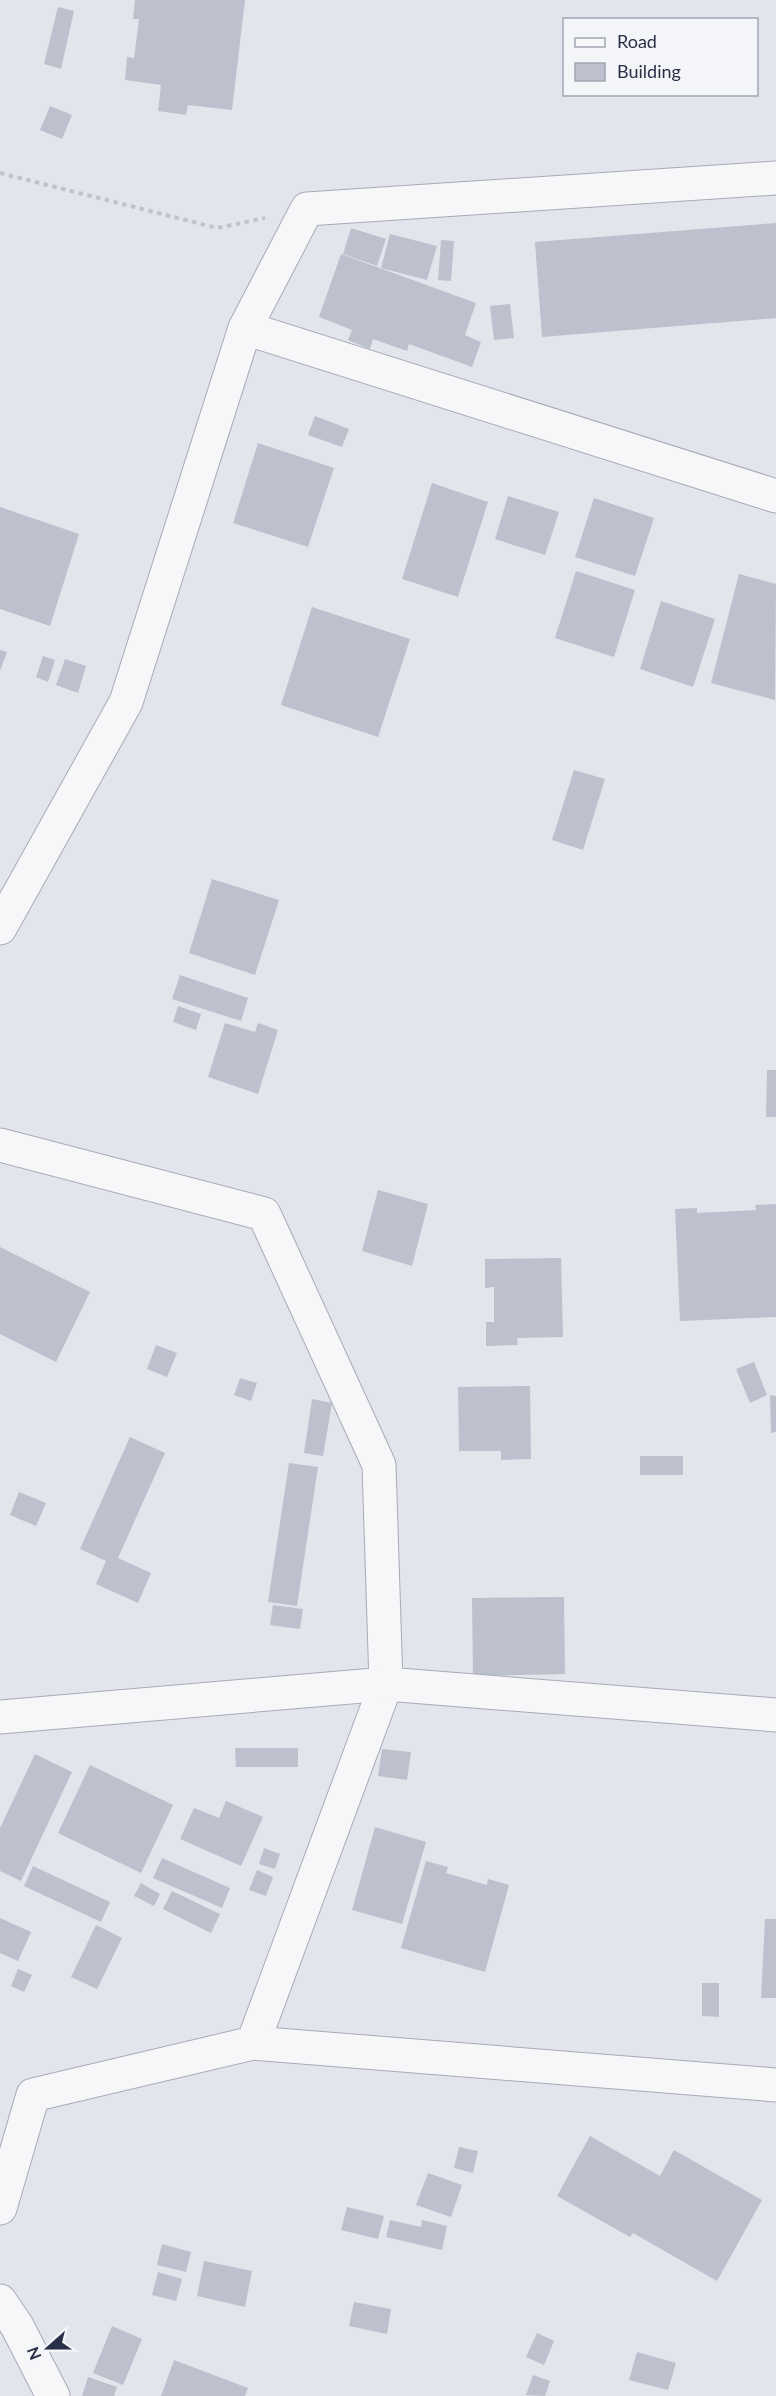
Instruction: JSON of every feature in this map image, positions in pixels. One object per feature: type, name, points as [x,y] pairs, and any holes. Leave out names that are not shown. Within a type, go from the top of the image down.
[{"type":"street","points":[[0,928],[126,702],[245,328],[307,209],[776,178]]},
{"type":"street","points":[[245,328],[776,496]]},
{"type":"street","points":[[0,1145],[264,1214],[379,1466],[386,1684],[253,2043]]},
{"type":"street","points":[[0,1717],[386,1684],[776,1715]]},
{"type":"street","points":[[0,2208],[33,2095],[253,2043],[776,2085]]},
{"type":"street","points":[[0,2301],[17,2326],[53,2396]]},
{"type":"path","points":[[0,173],[217,228],[307,209]]},
{"type":"building","points":[[135,0],[245,0],[232,110],[188,105],[186,115],[158,111],[161,85],[125,80],[127,57],[134,58],[139,19],[133,19]]},
{"type":"building","points":[[58,7],[74,11],[61,69],[44,64]]},
{"type":"building","points":[[50,106],[72,115],[62,139],[40,130]]},
{"type":"building","points":[[776,223],[776,318],[542,337],[535,242]]},
{"type":"building","points":[[351,228],[386,239],[377,266],[343,254]]},
{"type":"building","points":[[390,234],[437,246],[427,280],[381,268]]},
{"type":"building","points":[[441,240],[454,241],[451,281],[438,280]]},
{"type":"building","points":[[341,254],[476,303],[465,335],[481,342],[472,367],[409,344],[407,351],[373,339],[370,349],[348,340],[352,330],[319,317]]},
{"type":"building","points":[[510,304],[514,338],[494,340],[490,306]]},
{"type":"building","points":[[315,416],[349,429],[342,447],[308,435]]},
{"type":"building","points":[[258,443],[334,468],[308,547],[233,523]]},
{"type":"building","points":[[432,483],[488,502],[458,597],[402,579]]},
{"type":"building","points":[[508,496],[559,512],[545,555],[495,539]]},
{"type":"building","points":[[594,498],[654,518],[635,576],[575,557]]},
{"type":"building","points":[[0,507],[79,534],[50,626],[0,609]]},
{"type":"building","points":[[576,571],[635,590],[614,657],[555,638]]},
{"type":"building","points":[[739,574],[776,584],[775,700],[711,683]]},
{"type":"building","points":[[661,601],[715,619],[693,687],[640,669]]},
{"type":"building","points":[[312,607],[410,639],[378,737],[281,705]]},
{"type":"building","points":[[0,650],[7,652],[0,671]]},
{"type":"building","points":[[43,656],[55,660],[48,682],[36,677]]},
{"type":"building","points":[[65,659],[86,666],[78,693],[56,685]]},
{"type":"building","points":[[574,770],[605,779],[583,850],[552,840]]},
{"type":"building","points":[[212,879],[279,900],[255,975],[189,953]]},
{"type":"building","points":[[180,975],[248,998],[241,1021],[172,999]]},
{"type":"building","points":[[178,1006],[201,1014],[196,1030],[173,1022]]},
{"type":"building","points":[[225,1023],[255,1032],[258,1023],[278,1030],[258,1094],[208,1077]]},
{"type":"building","points":[[767,1070],[776,1070],[776,1117],[766,1117]]},
{"type":"building","points":[[378,1190],[428,1204],[412,1266],[362,1251]]},
{"type":"building","points":[[776,1204],[776,1317],[680,1321],[675,1209],[697,1208],[697,1213],[756,1210],[755,1205]]},
{"type":"building","points":[[0,1247],[90,1292],[56,1362],[0,1334]]},
{"type":"building","points":[[561,1258],[563,1337],[517,1338],[518,1345],[486,1346],[486,1322],[494,1322],[494,1287],[485,1288],[485,1259]]},
{"type":"building","points":[[156,1345],[177,1353],[167,1377],[147,1369]]},
{"type":"building","points":[[754,1362],[767,1395],[750,1403],[736,1369]]},
{"type":"building","points":[[240,1378],[257,1383],[251,1401],[234,1395]]},
{"type":"building","points":[[530,1386],[531,1459],[501,1460],[501,1451],[459,1451],[458,1387]]},
{"type":"building","points":[[770,1395],[776,1396],[776,1432],[771,1433]]},
{"type":"building","points":[[312,1399],[332,1403],[323,1456],[304,1453]]},
{"type":"building","points":[[130,1437],[165,1453],[118,1558],[151,1573],[138,1603],[96,1584],[106,1561],[80,1549]]},
{"type":"building","points":[[640,1456],[683,1456],[683,1475],[640,1475]]},
{"type":"building","points":[[289,1463],[318,1467],[297,1606],[268,1602]]},
{"type":"building","points":[[19,1492],[46,1503],[36,1526],[10,1515]]},
{"type":"building","points":[[564,1597],[565,1674],[473,1676],[472,1598]]},
{"type":"building","points":[[273,1605],[303,1609],[300,1629],[270,1625]]},
{"type":"building","points":[[235,1748],[298,1748],[298,1767],[236,1767]]},
{"type":"building","points":[[382,1749],[411,1752],[407,1780],[378,1776]]},
{"type":"building","points":[[35,1754],[72,1772],[21,1881],[0,1871],[0,1828]]},
{"type":"building","points":[[90,1765],[173,1805],[141,1873],[58,1833]]},
{"type":"building","points":[[226,1801],[263,1817],[241,1866],[180,1839],[194,1808],[219,1818]]},
{"type":"building","points":[[375,1827],[426,1842],[402,1924],[352,1910]]},
{"type":"building","points":[[264,1848],[280,1854],[275,1869],[259,1864]]},
{"type":"building","points":[[162,1858],[230,1888],[222,1908],[153,1878]]},
{"type":"building","points":[[426,1861],[448,1867],[446,1873],[487,1885],[488,1879],[509,1885],[485,1972],[401,1948]]},
{"type":"building","points":[[33,1866],[110,1902],[101,1922],[24,1886]]},
{"type":"building","points":[[257,1870],[273,1877],[266,1896],[249,1890]]},
{"type":"building","points":[[141,1883],[160,1894],[154,1906],[134,1896]]},
{"type":"building","points":[[172,1891],[220,1914],[211,1933],[163,1909]]},
{"type":"building","points":[[0,1918],[31,1932],[18,1961],[0,1953]]},
{"type":"building","points":[[765,1919],[776,1919],[776,1998],[761,1998]]},
{"type":"building","points":[[96,1925],[122,1938],[97,1989],[71,1977]]},
{"type":"building","points":[[18,1969],[32,1975],[24,1992],[11,1986]]},
{"type":"building","points":[[702,1983],[719,1983],[719,2017],[702,2016]]},
{"type":"building","points":[[590,2136],[660,2176],[674,2150],[762,2200],[717,2281],[633,2233],[630,2237],[557,2196]]},
{"type":"building","points":[[459,2147],[478,2151],[473,2173],[454,2168]]},
{"type":"building","points":[[428,2173],[462,2185],[451,2217],[416,2205]]},
{"type":"building","points":[[347,2207],[384,2216],[378,2239],[341,2230]]},
{"type":"building","points":[[390,2220],[421,2227],[422,2220],[447,2226],[442,2250],[386,2237]]},
{"type":"building","points":[[162,2244],[191,2252],[186,2272],[157,2265]]},
{"type":"building","points":[[204,2261],[252,2271],[245,2307],[197,2296]]},
{"type":"building","points":[[158,2272],[182,2279],[176,2301],[152,2295]]},
{"type":"building","points":[[354,2302],[391,2309],[387,2334],[349,2326]]},
{"type":"building","points":[[112,2326],[142,2339],[123,2385],[93,2373]]},
{"type":"building","points":[[537,2333],[554,2341],[544,2365],[526,2357]]},
{"type":"building","points":[[637,2352],[676,2363],[668,2390],[629,2380]]},
{"type":"building","points":[[174,2360],[248,2388],[245,2396],[161,2396]]},
{"type":"building","points":[[533,2375],[550,2381],[545,2396],[526,2395]]},
{"type":"building","points":[[88,2377],[117,2387],[114,2396],[82,2396]]}]
